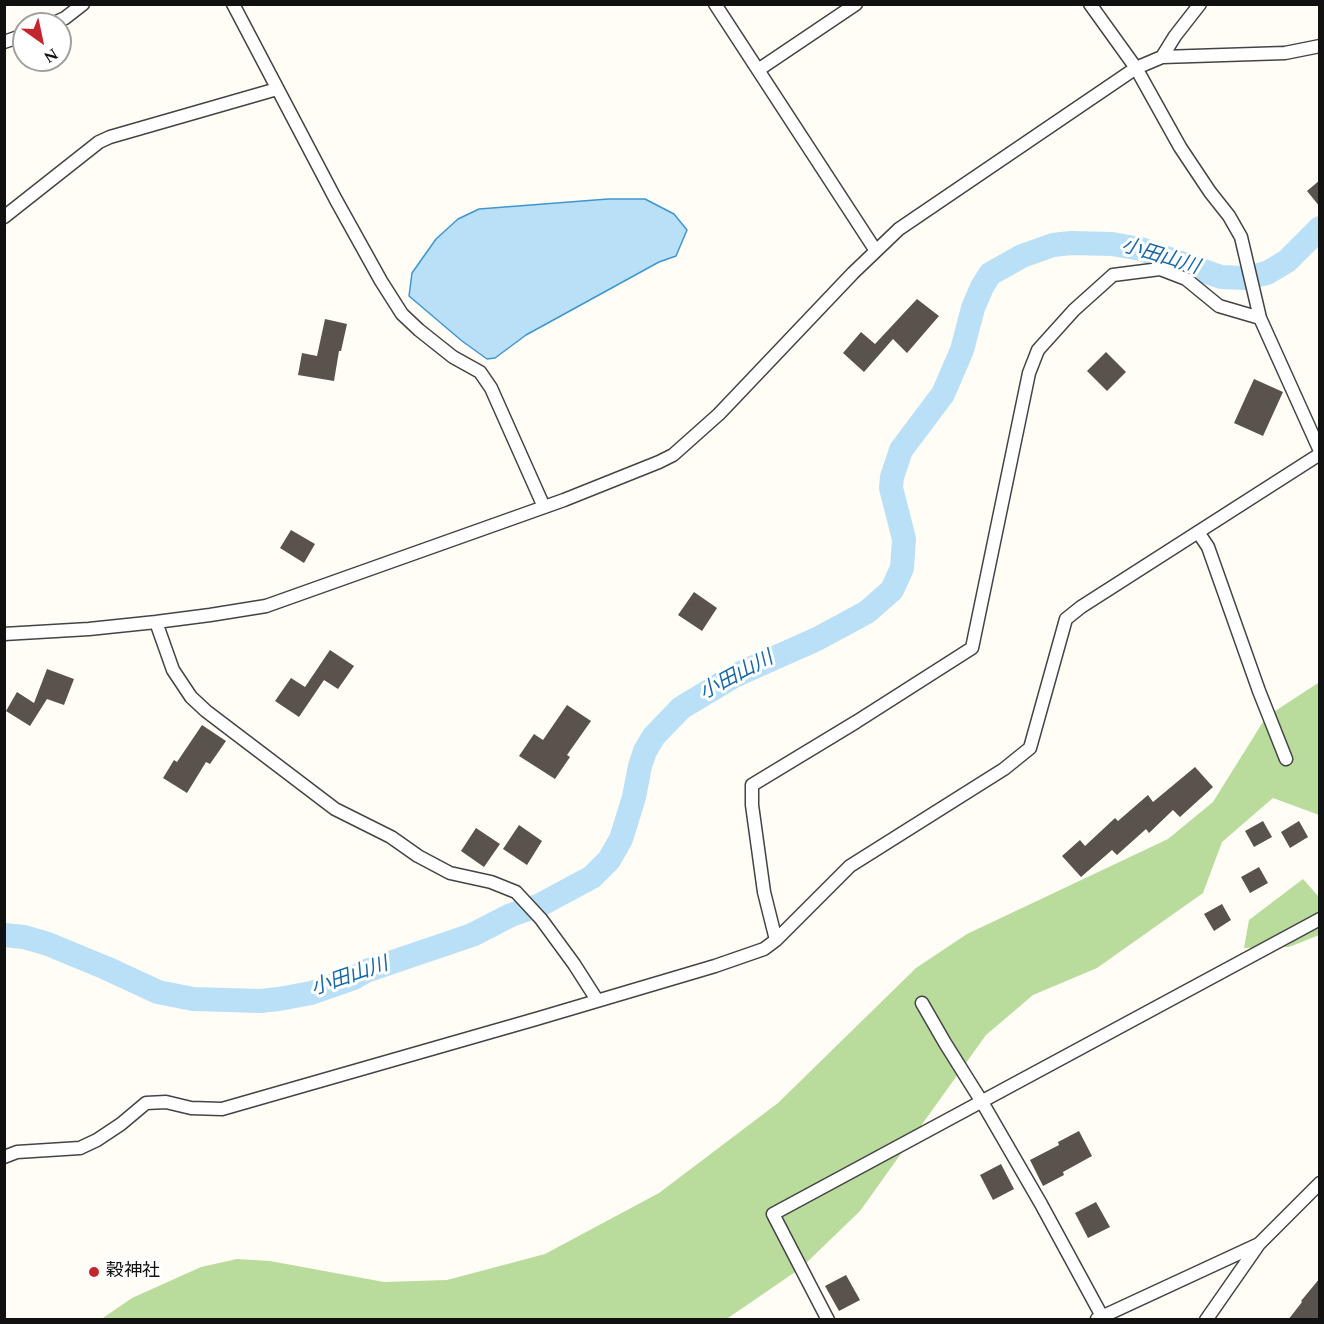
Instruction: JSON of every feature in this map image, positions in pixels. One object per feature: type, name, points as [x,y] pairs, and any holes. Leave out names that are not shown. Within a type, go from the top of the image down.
[{"type":"street","points":[[233,4],[381,281],[402,314],[419,330],[453,357],[480,372],[491,388],[544,507]]},
{"type":"street","points":[[715,4],[876,251]]},
{"type":"street","points":[[758,70],[856,4]]},
{"type":"street","points":[[4,1158],[18,1152],[80,1148],[121,1124],[146,1103],[166,1102],[191,1108],[222,1109],[716,966],[764,949],[776,940],[850,866],[1004,769],[1030,748],[1066,619],[1320,452],[1260,318],[1241,237],[1229,216],[1180,147],[1136,68],[1090,4]]},
{"type":"street","points":[[1162,57],[1200,4]]},
{"type":"street","points":[[4,634],[156,622],[266,606],[544,507],[659,462],[673,455],[719,414],[899,229],[1136,68],[1162,57],[1285,53],[1320,46]]},
{"type":"street","points":[[4,217],[99,142],[277,89]]},
{"type":"street","points":[[776,940],[764,892],[752,805],[752,785],[972,648],[1029,373],[1038,350],[1074,310],[1113,275],[1160,269],[1186,279],[1219,306],[1260,318]]},
{"type":"street","points":[[1198,532],[1208,548],[1286,759]]},
{"type":"street","points":[[156,622],[173,670],[191,697],[206,711],[335,809],[391,837],[418,856],[450,873],[491,882],[516,892],[541,919],[597,1000]]},
{"type":"street","points":[[828,1320],[773,1214],[1320,920]]},
{"type":"street","points":[[922,1003],[1041,1204],[1102,1319],[1259,1244]]},
{"type":"street","points":[[1206,1320],[1259,1244],[1320,1183]]},
{"type":"green space","points":[[1318,683],[1319,815],[1273,798],[1222,842],[1203,893],[1097,968],[1033,995],[986,1035],[860,1211],[801,1268],[728,1318],[723,1320],[100,1320],[132,1298],[201,1267],[237,1259],[270,1261],[384,1282],[447,1280],[545,1254],[659,1193],[778,1103],[916,968],[967,934],[1168,839],[1213,802],[1266,717]]},
{"type":"green space","points":[[1303,879],[1319,897],[1319,935],[1289,947],[1244,948],[1249,920]]},
{"type":"water","points":[[608,199],[645,199],[674,214],[687,230],[676,256],[659,262],[526,335],[495,358],[487,359],[462,341],[409,296],[412,273],[436,239],[458,219],[479,209]]},
{"type":"building","points":[[1320,180],[1320,207],[1307,191]]},
{"type":"building","points":[[917,299],[939,316],[907,353],[893,339],[864,372],[843,353],[861,332],[875,344]]},
{"type":"building","points":[[325,319],[347,324],[334,381],[298,375],[302,353],[317,356]]},
{"type":"building","points":[[1106,352],[1126,372],[1107,391],[1087,371]]},
{"type":"building","points":[[1254,379],[1283,392],[1263,436],[1234,423]]},
{"type":"building","points":[[291,530],[315,544],[304,563],[280,548]]},
{"type":"building","points":[[694,592],[717,608],[702,631],[678,615]]},
{"type":"building","points":[[330,650],[354,666],[338,689],[324,680],[299,717],[275,701],[291,678],[305,687]]},
{"type":"building","points":[[47,669],[74,679],[64,705],[47,699],[30,726],[6,711],[17,692],[34,703]]},
{"type":"building","points":[[567,705],[591,721],[567,755],[570,757],[555,779],[519,756],[534,734],[543,740]]},
{"type":"building","points":[[202,725],[226,741],[210,764],[206,762],[187,793],[163,778],[174,760],[177,762]]},
{"type":"building","points":[[1195,767],[1213,787],[1180,817],[1173,810],[1149,833],[1146,829],[1117,855],[1112,850],[1081,877],[1062,856],[1080,840],[1085,846],[1115,818],[1118,821],[1148,795],[1153,802]]},
{"type":"building","points":[[1263,821],[1272,837],[1254,847],[1245,831]]},
{"type":"building","points":[[1299,821],[1308,837],[1290,848],[1281,832]]},
{"type":"building","points":[[519,825],[542,841],[527,865],[503,849]]},
{"type":"building","points":[[476,828],[500,844],[484,867],[461,851]]},
{"type":"building","points":[[1259,867],[1268,883],[1250,893],[1241,877]]},
{"type":"building","points":[[1222,904],[1231,920],[1214,931],[1204,914]]},
{"type":"building","points":[[1079,1131],[1092,1156],[1043,1186],[1030,1160],[1059,1145],[1058,1142]]},
{"type":"building","points":[[1001,1164],[1014,1189],[993,1200],[980,1175]]},
{"type":"building","points":[[1096,1202],[1110,1227],[1088,1238],[1075,1213]]},
{"type":"building","points":[[846,1275],[860,1300],[839,1311],[825,1286]]},
{"type":"building","points":[[1320,1278],[1320,1320],[1288,1320],[1301,1301]]},
{"type":"waterway","name":"小田山川","points":[[4,935],[24,937],[48,944],[158,992],[193,999],[260,1001],[311,993],[354,978],[366,971],[472,935],[511,915],[540,905],[592,877],[609,860],[621,839],[645,751],[654,736],[681,708],[734,676],[817,639],[867,612],[892,590],[902,568],[904,539],[891,488],[892,477],[901,450],[943,394],[962,350],[973,308],[990,274],[1022,256],[1053,245],[1071,243],[1112,244],[1141,249],[1221,277],[1245,278],[1267,273],[1287,261],[1320,228]]},
{"type":"place","name":"穀神社","points":[[94,1272]]}]
